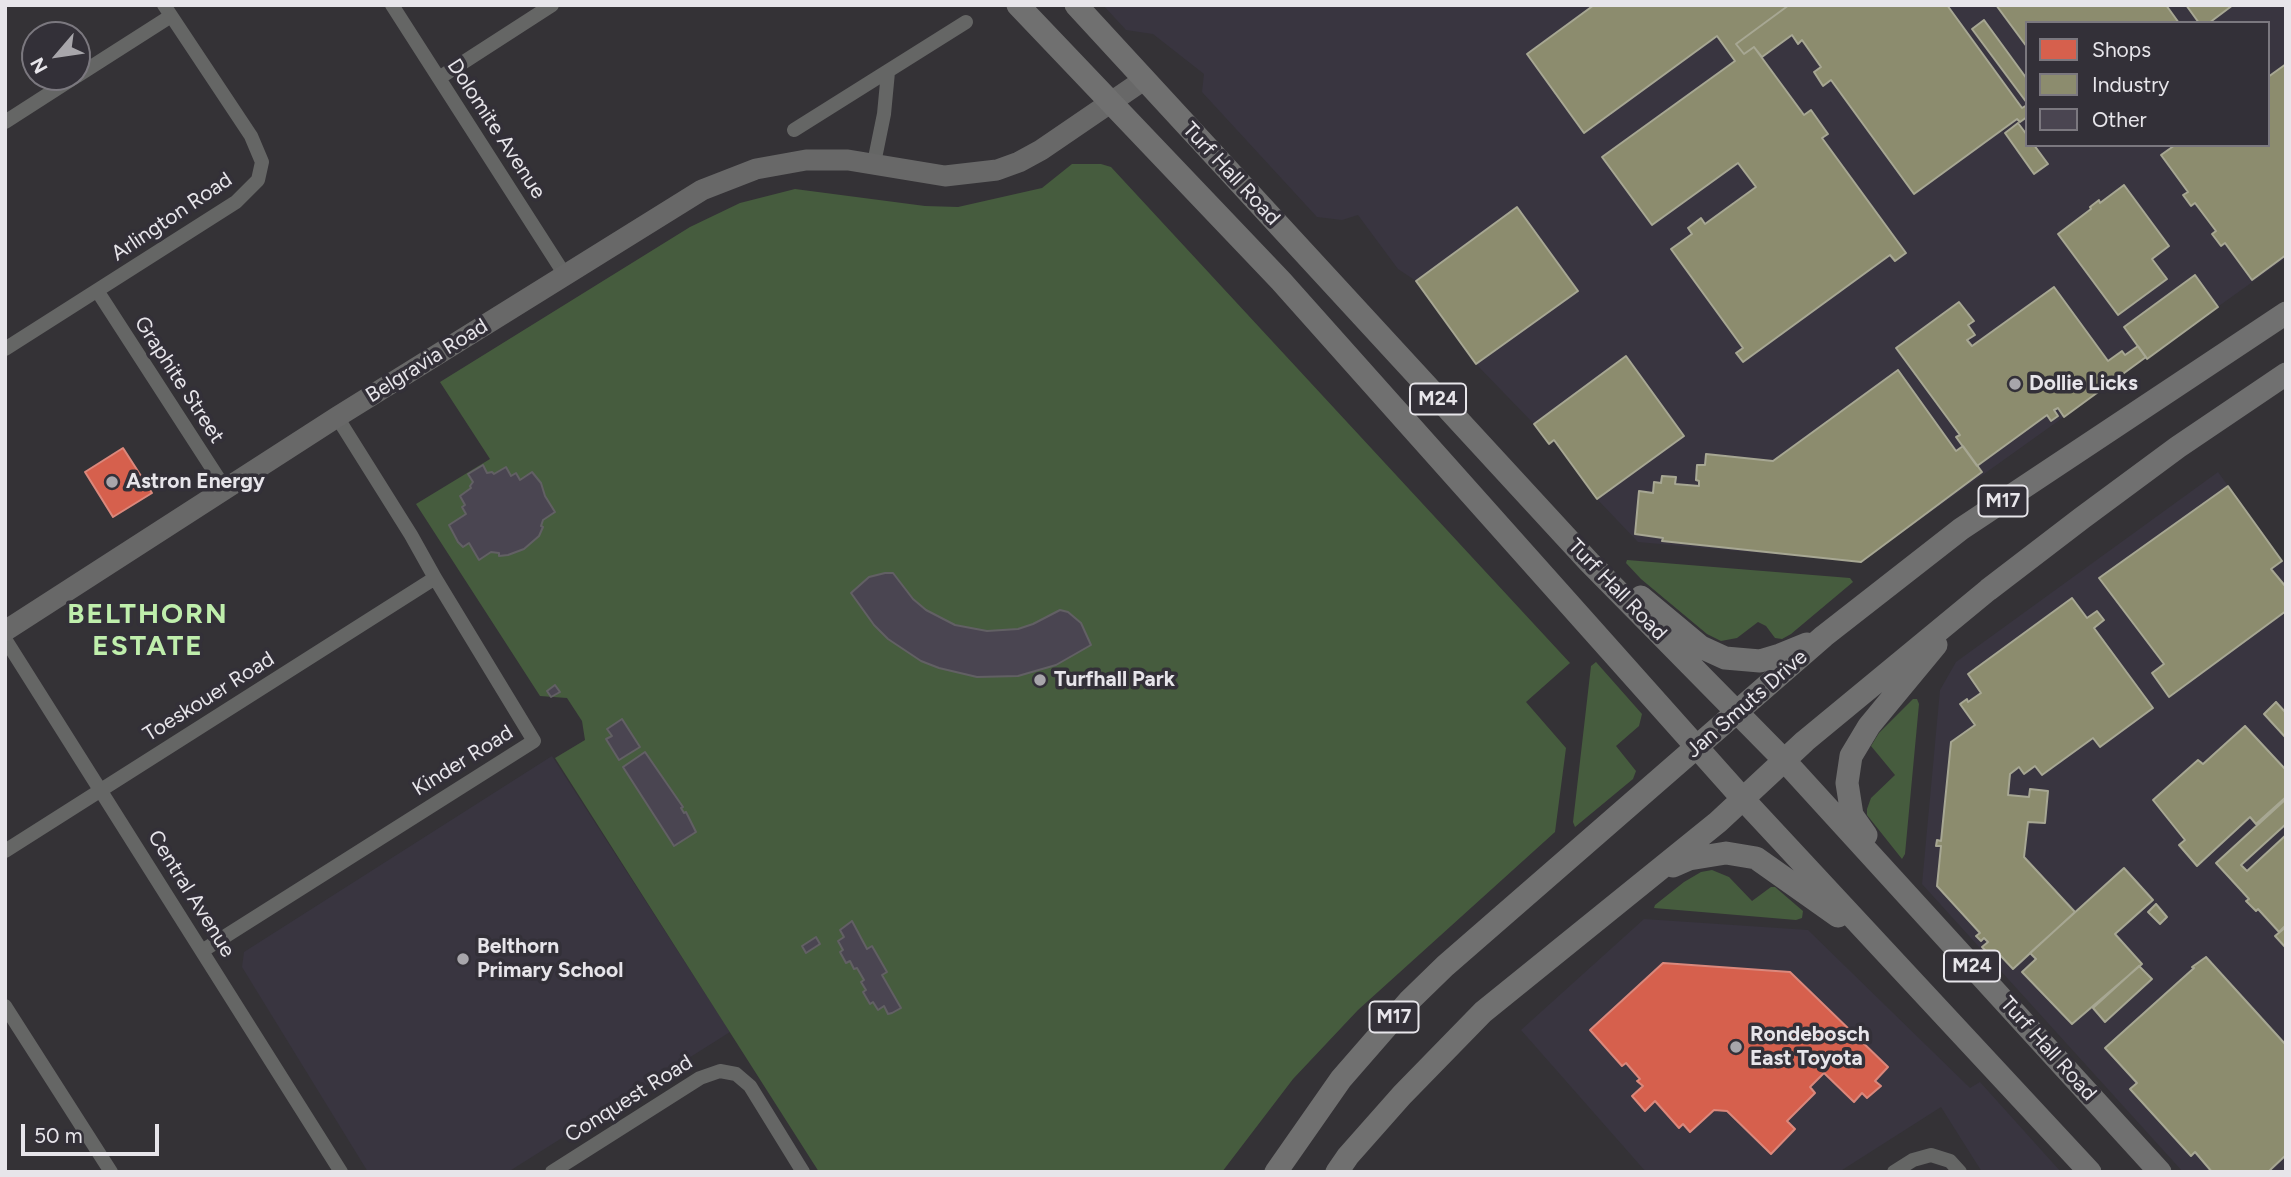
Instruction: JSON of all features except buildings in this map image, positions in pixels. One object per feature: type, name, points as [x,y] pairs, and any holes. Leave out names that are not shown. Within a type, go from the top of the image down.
[{"type":"main road","name":"Turf Hall Road","points":[[1018,5],[1281,281],[1743,799],[2090,1172]]},
{"type":"main road","name":"Turf Hall Road","points":[[1076,5],[1589,562],[1784,760],[2160,1172]]},
{"type":"main road","name":"Jan Smuts Drive","points":[[1276,1172],[1341,1079],[1409,1001],[1824,636],[1961,529],[2286,313]]},
{"type":"main road","points":[[1337,1172],[1402,1095],[1483,1012],[1653,876],[1784,760],[1972,603],[2178,447],[2286,374]]},
{"type":"main road","points":[[1589,562],[1630,589],[1701,647],[1719,656],[1740,661],[1765,660],[1824,636]]},
{"type":"main road","points":[[1907,894],[1852,815],[1847,783],[1851,756],[1869,726],[1972,603]]},
{"type":"main road","points":[[1653,876],[1689,859],[1726,853],[1756,858],[1886,951]]},
{"type":"street","name":"Dolomite Avenue","points":[[392,5],[565,275]]},
{"type":"street","points":[[439,78],[552,5]]},
{"type":"street","points":[[91,65],[168,11]]},
{"type":"street","name":"Arlington Road","points":[[5,349],[236,202],[258,180],[261,170],[259,153],[250,136],[168,11]]},
{"type":"street","points":[[794,130],[966,22]]},
{"type":"street","points":[[874,163],[884,114],[888,72]]},
{"type":"street","name":"Belgravia Road","points":[[5,631],[337,417],[680,203],[738,174],[806,160],[848,160],[945,176],[997,170],[1041,150],[1145,79]]},
{"type":"street","points":[[6,120],[52,91]]},
{"type":"street","name":"Graphite Street","points":[[98,292],[226,490]]},
{"type":"street","name":"Kinder Road","points":[[202,951],[534,741],[411,534],[337,417]]},
{"type":"street","name":"Toeskouer Road","points":[[5,850],[435,578]]},
{"type":"street","name":"Central Avenue","points":[[5,639],[341,1172]]},
{"type":"street","points":[[5,1006],[111,1172]]},
{"type":"street","name":"Conquest Road","points":[[552,1172],[700,1078],[720,1071],[736,1074],[750,1086],[803,1172]]},
{"type":"street","points":[[1894,1172],[1913,1160],[1931,1155],[1950,1161],[1960,1172]]},
{"type":"shaded area","points":[[1103,5],[2286,5],[2286,258],[1861,562],[1638,542],[1597,499],[1555,441],[1549,444],[1534,424],[1476,364],[1416,281],[1398,269],[1358,215],[1342,220],[1317,217],[1202,92],[1204,74],[1153,34],[1126,30]]},
{"type":"shaded area","points":[[2218,472],[2286,566],[2286,1172],[2183,1172],[1922,884],[1940,690],[1956,662]]},
{"type":"shaded area","name":"Belthorn Primary School","points":[[552,756],[730,1032],[508,1172],[368,1172],[242,967],[244,952]]},
{"type":"shaded area","points":[[1644,919],[1808,930],[1970,1088],[1980,1082],[2061,1172],[1982,1172],[1941,1107],[1839,1172],[1646,1172],[1521,1030]]},
{"type":"green space","name":"Turfhall Park","points":[[1072,164],[1101,164],[1111,167],[1570,663],[1526,702],[1566,748],[1555,832],[1358,1010],[1293,1079],[1222,1172],[819,1172],[555,758],[585,740],[582,721],[567,698],[540,696],[416,504],[490,459],[440,382],[690,227],[740,203],[795,189],[925,206],[958,207],[1042,188]]},
{"type":"green space","points":[[1627,560],[1850,578],[1853,582],[1782,639],[1775,638],[1766,626],[1758,622],[1737,638],[1721,641],[1707,634],[1641,579],[1626,563]]},
{"type":"green space","points":[[1596,662],[1642,714],[1639,726],[1616,746],[1636,771],[1633,779],[1575,827],[1573,822],[1591,666]]},
{"type":"green space","points":[[1913,699],[1917,699],[1919,704],[1905,854],[1902,859],[1867,815],[1871,798],[1895,775],[1871,746],[1879,733]]},
{"type":"green space","points":[[1712,870],[1729,877],[1752,901],[1775,887],[1803,911],[1802,918],[1796,920],[1654,908],[1684,882],[1701,872]]},
{"type":"place","name":"Dollie Licks","points":[[2015,384]]},
{"type":"place","name":"Astron Energy","points":[[112,482]]},
{"type":"place","name":"Turfhall Park","points":[[1040,680]]},
{"type":"place","name":"Belthorn Primary School","points":[[463,959]]},
{"type":"place","name":"Rondebosch East Toyota","points":[[1736,1047]]},
{"type":"district","name":"BELTHORN ESTATE","points":[[148,631]]}]
